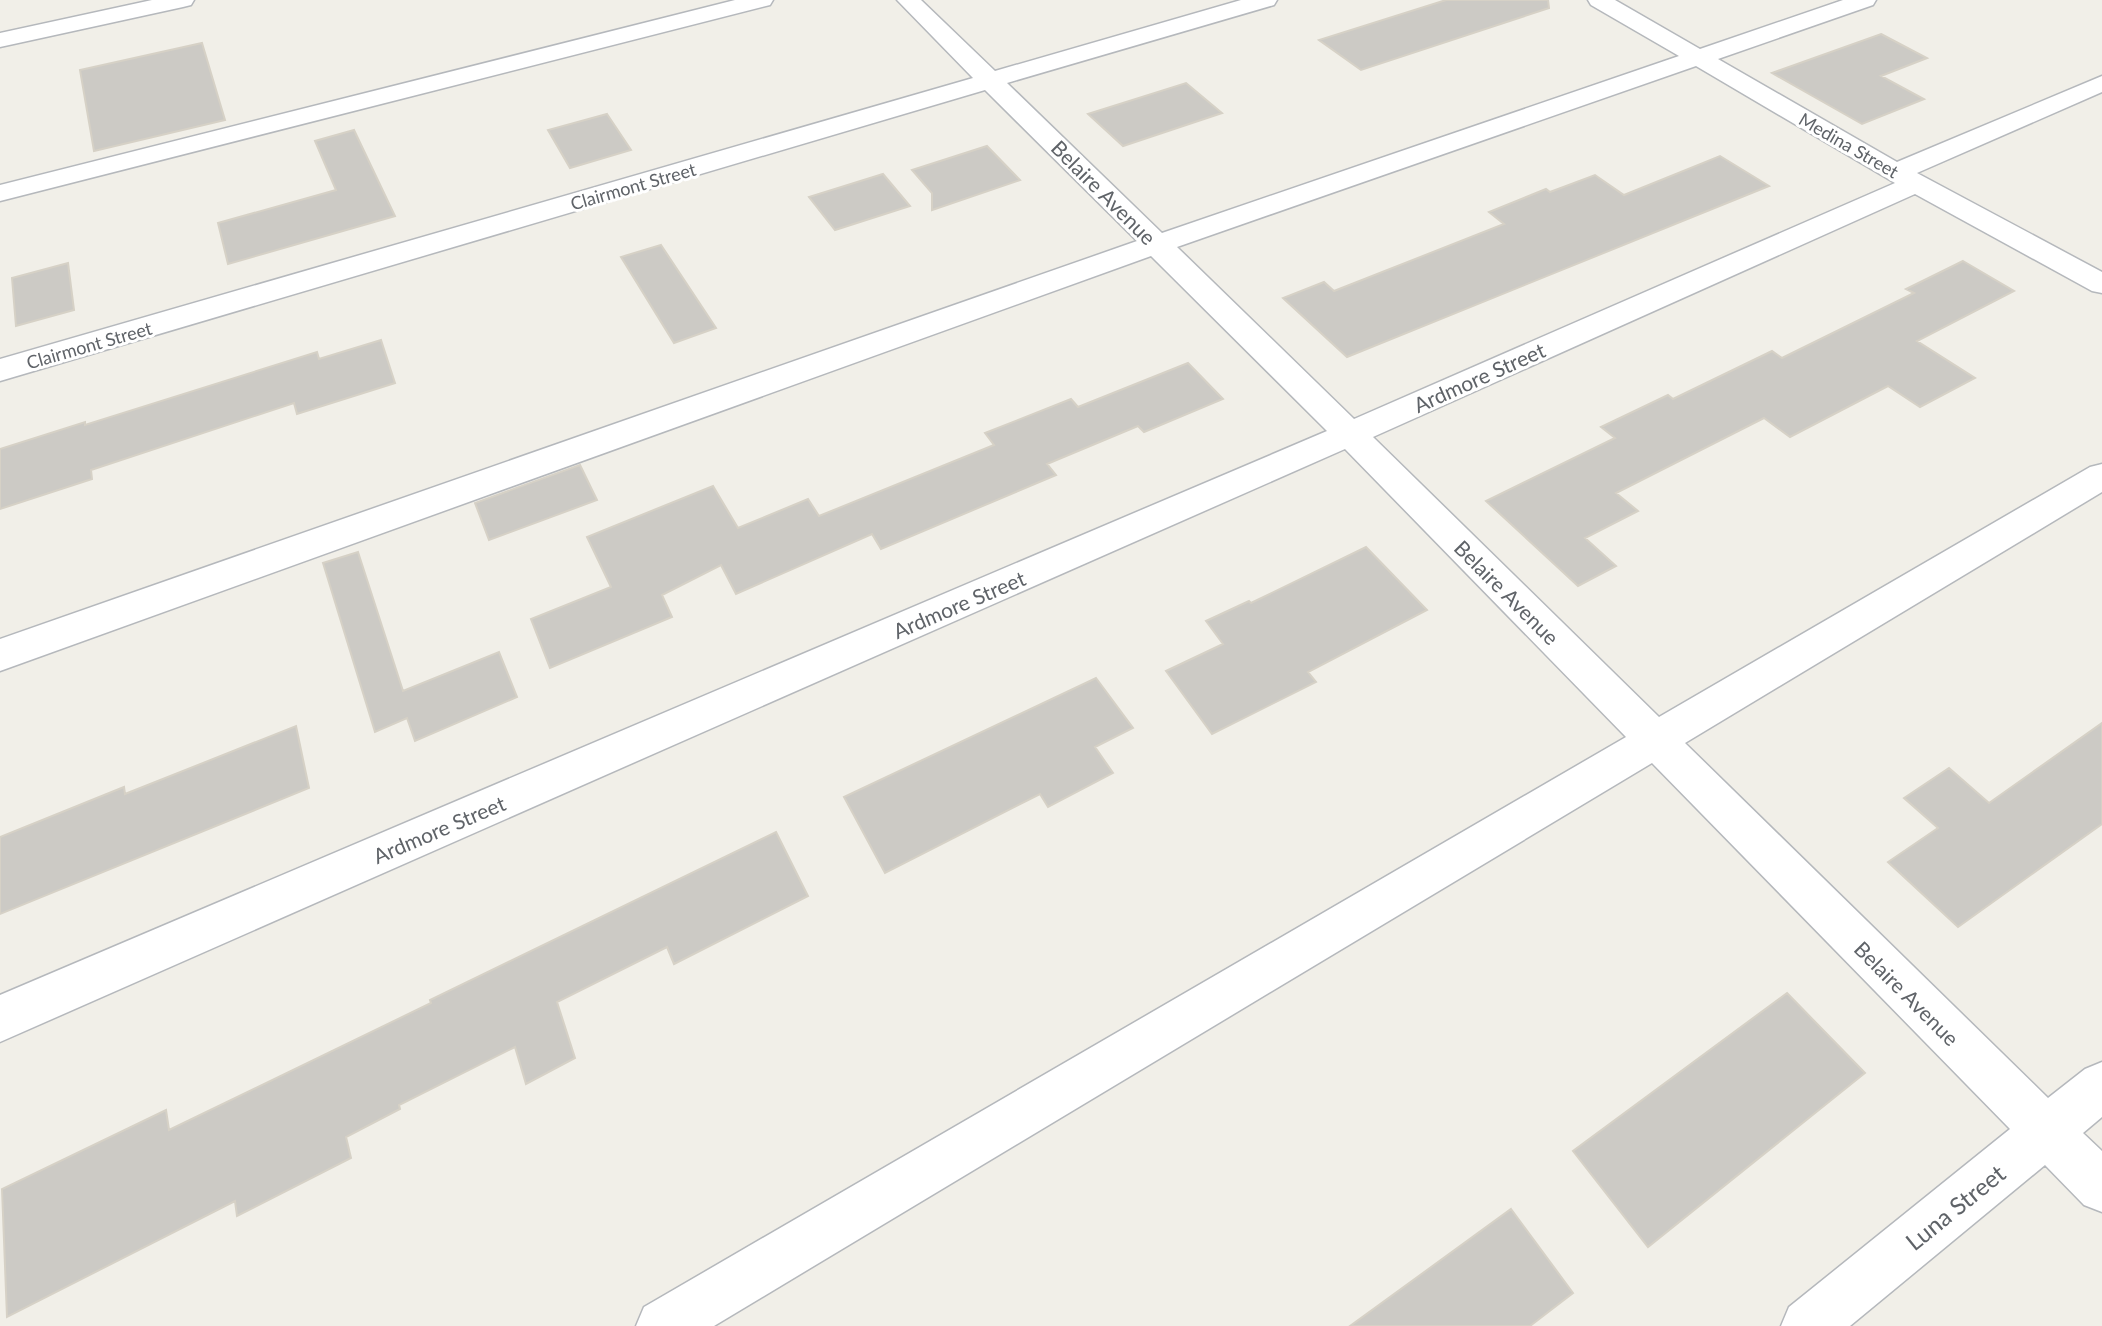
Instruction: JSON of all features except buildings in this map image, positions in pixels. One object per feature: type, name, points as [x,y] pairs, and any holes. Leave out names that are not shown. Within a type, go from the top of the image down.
[{"type":"street","points":[[0,40],[183,0]]},
{"type":"street","points":[[0,193],[762,0]]},
{"type":"street","name":"Belaire Avenue","points":[[908,0],[1655,739],[2102,1187]]},
{"type":"street","name":"Clairmont Street","points":[[0,370],[1266,0]]},
{"type":"street","name":"Medina Street","points":[[1599,0],[1906,178],[2102,284]]},
{"type":"street","points":[[0,655],[1157,244],[1865,0]]},
{"type":"street","name":"Ardmore Street","points":[[0,1019],[1349,435],[1906,178],[2102,83]]},
{"type":"street","points":[[663,1326],[2102,476]]},
{"type":"street","name":"Luna Street","points":[[1808,1326],[2102,1086]]}]
